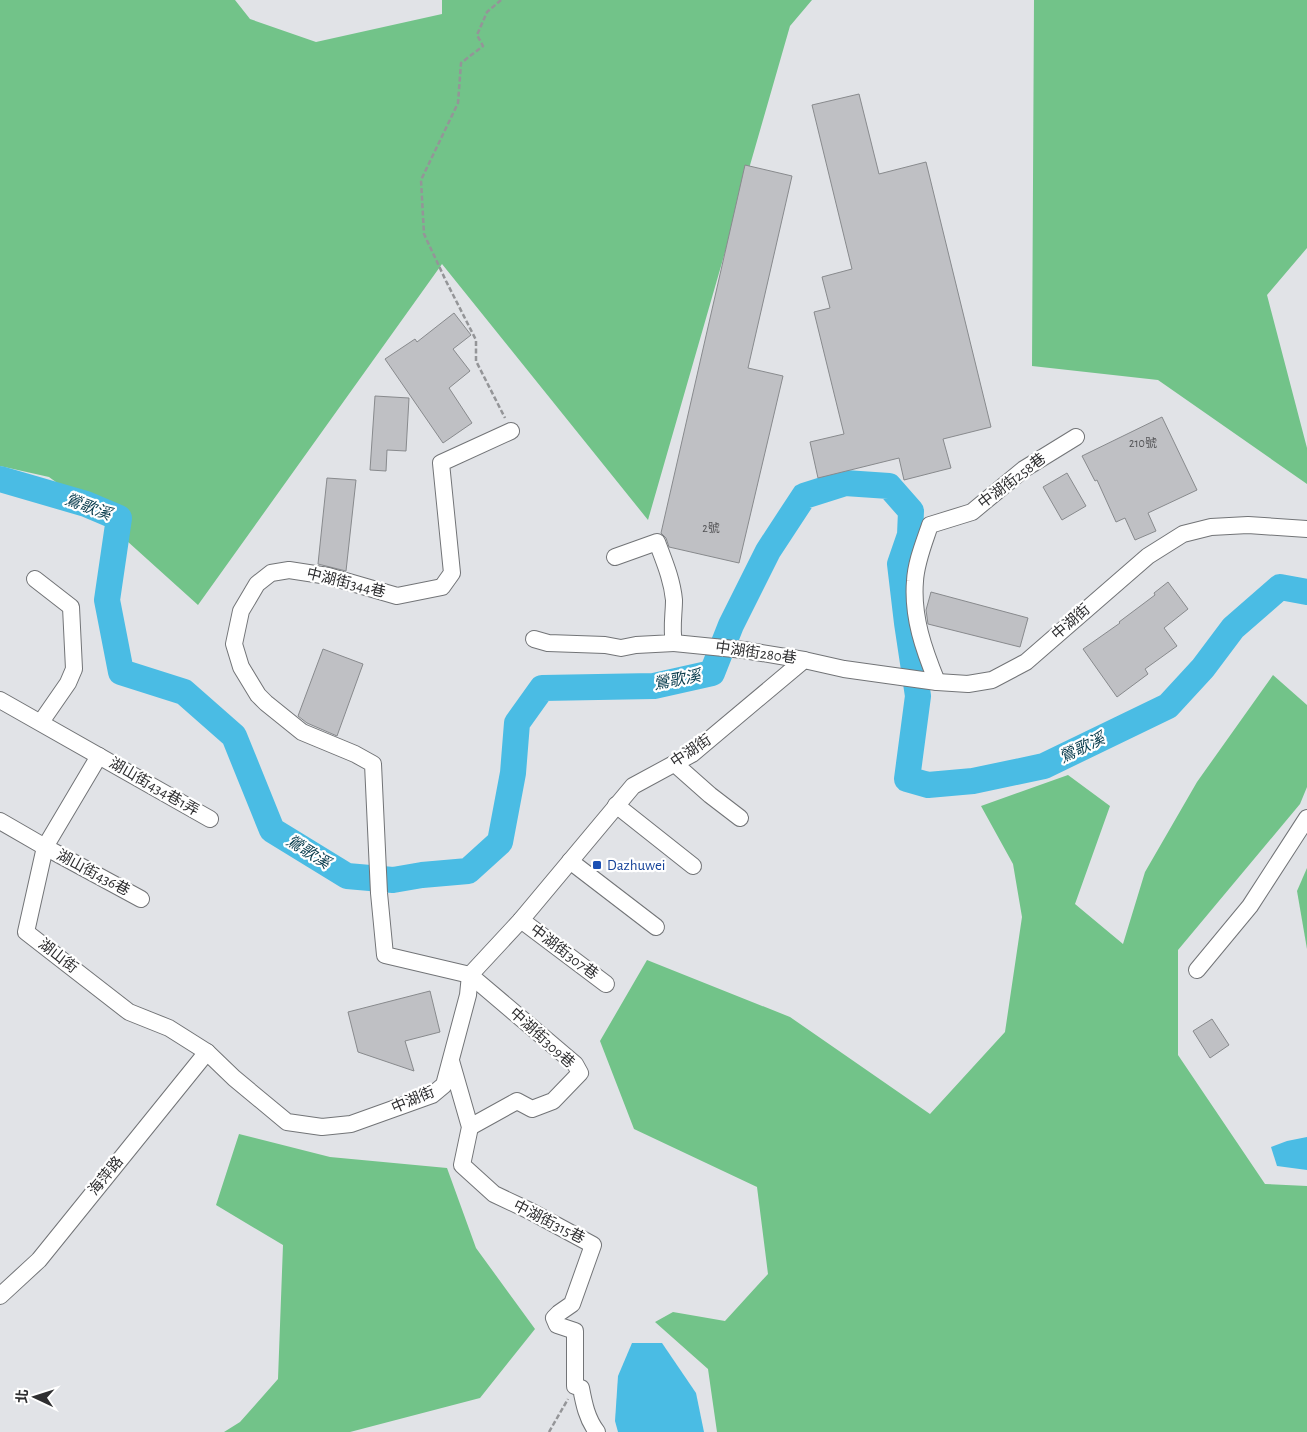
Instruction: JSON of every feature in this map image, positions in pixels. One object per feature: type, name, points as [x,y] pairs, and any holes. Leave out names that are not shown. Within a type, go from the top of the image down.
[{"type":"street","name":"中湖街344巷","points":[[470,975],[385,955],[379,893],[373,764],[355,754],[302,732],[266,703],[258,695],[241,667],[234,644],[241,611],[257,584],[271,573],[289,570],[328,576],[397,596],[442,587],[452,573],[441,463],[511,431]]},
{"type":"street","name":"中湖街258巷","points":[[931,682],[916,615],[914,581],[930,525],[972,512],[1024,468],[1076,437]]},
{"type":"street","name":"中湖街","points":[[207,1052],[234,1078],[287,1122],[322,1127],[351,1124],[432,1095],[444,1085],[468,995],[470,975],[521,920],[633,786],[692,754],[804,660],[844,669],[931,682],[968,684],[992,680],[1026,662],[1148,556],[1183,534],[1212,527],[1248,526],[1307,529]]},
{"type":"street","points":[[615,557],[657,542],[671,581],[674,600],[672,636],[674,643]]},
{"type":"street","points":[[35,579],[71,607],[74,669],[68,683],[41,722]]},
{"type":"street","name":"中湖街280巷","points":[[534,639],[548,644],[605,645],[622,648],[636,644],[674,643],[744,650],[804,660]]},
{"type":"street","name":"湖山街434巷1弄","points":[[0,700],[210,819]]},
{"type":"street","points":[[0,821],[44,847],[99,756]]},
{"type":"street","points":[[675,764],[740,818]]},
{"type":"street","points":[[616,805],[693,866]]},
{"type":"street","points":[[1197,970],[1250,906],[1307,818]]},
{"type":"street","name":"湖山街436巷","points":[[44,847],[141,899]]},
{"type":"street","name":"湖山街","points":[[44,847],[26,932],[129,1012],[169,1028],[207,1052]]},
{"type":"street","points":[[570,861],[656,927]]},
{"type":"street","name":"中湖街307巷","points":[[521,920],[606,984]]},
{"type":"street","name":"中湖街309巷","points":[[470,975],[574,1064],[580,1073],[553,1101],[532,1109],[517,1101],[470,1127]]},
{"type":"street","name":"海萍路","points":[[0,1296],[39,1260],[207,1052]]},
{"type":"street","name":"中湖街315巷","points":[[451,1061],[470,1127],[462,1165],[494,1194],[593,1244],[572,1304],[554,1318],[557,1325],[575,1331],[575,1386],[582,1388],[585,1409],[597,1432]]},
{"type":"path","points":[[501,0],[487,12],[477,34],[483,46],[461,63],[458,103],[421,180],[424,234],[476,340],[476,361],[511,431]]},
{"type":"path","points":[[549,1432],[575,1386]]},
{"type":"green space","points":[[0,0],[235,0],[250,19],[316,42],[442,14],[442,0],[812,0],[790,26],[648,520],[442,264],[198,605],[86,504],[49,477],[0,466]]},
{"type":"green space","points":[[1034,0],[1307,0],[1307,248],[1267,295],[1307,448],[1307,484],[1158,380],[1032,366]]},
{"type":"green space","points":[[1273,675],[1307,705],[1307,787],[1300,804],[1178,950],[1178,1055],[1265,1184],[1307,1186],[1307,1432],[717,1432],[708,1369],[655,1322],[673,1312],[725,1321],[768,1274],[757,1187],[634,1129],[600,1041],[647,960],[790,1017],[930,1114],[1005,1032],[1022,917],[1013,864],[981,806],[1068,775],[1110,806],[1075,904],[1123,944],[1145,872],[1197,782]]},
{"type":"green space","points":[[1307,868],[1307,949],[1297,891]]},
{"type":"green space","points":[[239,1134],[330,1157],[447,1168],[476,1248],[535,1329],[480,1398],[350,1432],[224,1432],[240,1422],[278,1379],[283,1245],[216,1205]]},
{"type":"water","points":[[1307,1137],[1307,1170],[1277,1166],[1271,1147]]},
{"type":"water","points":[[632,1343],[662,1343],[696,1393],[704,1432],[618,1432],[615,1421],[618,1376]]},
{"type":"building","points":[[859,94],[879,174],[926,162],[991,427],[943,439],[951,468],[904,480],[899,458],[818,478],[810,442],[844,434],[814,312],[830,308],[822,277],[852,269],[812,105]]},
{"type":"building","points":[[745,165],[792,176],[748,368],[783,376],[739,563],[669,547],[666,538],[661,533]]},
{"type":"building","points":[[454,313],[471,335],[453,349],[470,371],[449,388],[472,423],[443,443],[385,359],[415,339],[417,342]]},
{"type":"building","points":[[375,396],[409,398],[406,451],[387,450],[386,471],[370,470]]},
{"type":"building","points":[[1162,417],[1197,490],[1148,513],[1156,531],[1135,540],[1125,518],[1116,522],[1097,480],[1095,481],[1082,456]]},
{"type":"building","points":[[1067,473],[1086,506],[1062,520],[1043,487]]},
{"type":"building","points":[[327,478],[356,480],[346,571],[318,564]]},
{"type":"building","points":[[1168,582],[1188,609],[1164,628],[1177,646],[1145,669],[1148,674],[1117,697],[1083,649],[1120,623]]},
{"type":"building","points":[[931,592],[1028,618],[1020,647],[928,624],[926,610]]},
{"type":"building","points":[[323,649],[363,664],[337,736],[307,723],[298,716]]},
{"type":"building","points":[[430,991],[440,1032],[405,1041],[414,1071],[358,1052],[348,1012]]},
{"type":"building","points":[[1212,1019],[1229,1045],[1210,1058],[1193,1031]]},
{"type":"waterway","name":"鶯歌溪","points":[[0,479],[86,504],[119,518],[107,600],[121,672],[184,692],[234,736],[272,830],[347,876],[393,880],[422,875],[468,871],[500,842],[513,773],[517,723],[542,688],[654,686],[712,673],[731,625],[768,551],[804,496],[845,483],[889,486],[911,511],[910,535],[900,564],[918,696],[907,779],[928,785],[973,781],[1044,766],[1168,706],[1203,668],[1233,628],[1280,587],[1307,592]]},
{"type":"place","name":"Dazhuwei","points":[[597,865]]}]
